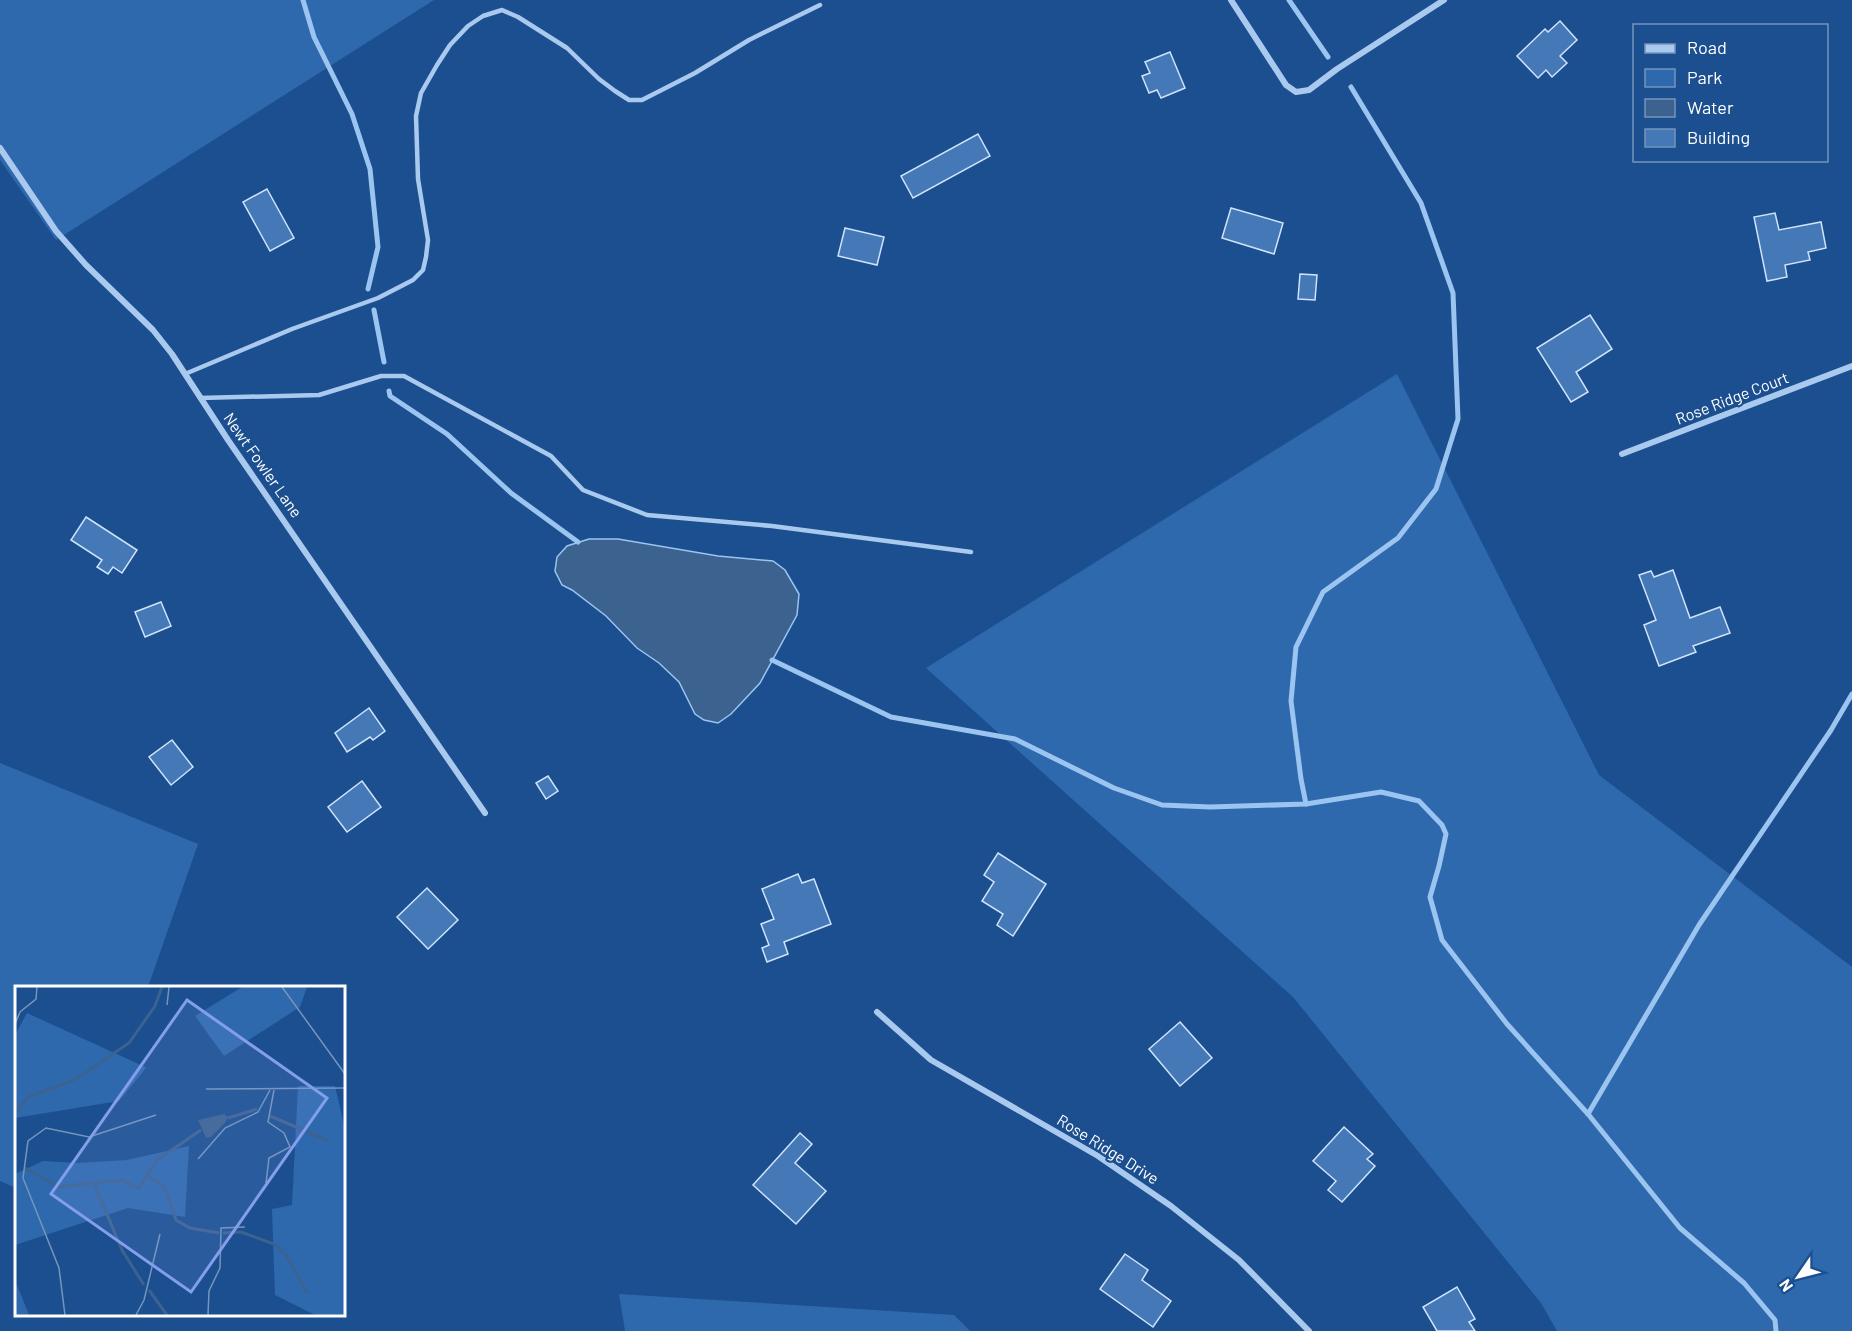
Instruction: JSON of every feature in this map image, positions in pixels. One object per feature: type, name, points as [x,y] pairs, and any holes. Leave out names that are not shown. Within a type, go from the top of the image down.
[{"type":"street","points":[[1232,0],[1286,85],[1296,92],[1309,90],[1337,69],[1444,0]]},
{"type":"street","name":"Newt Fowler Lane","points":[[0,148],[56,231],[86,265],[153,330],[485,813]]},
{"type":"street","name":"Rose Ridge Court","points":[[1622,454],[1852,366]]},
{"type":"street","name":"Rose Ridge Drive","points":[[877,1012],[932,1060],[1098,1156],[1171,1206],[1239,1260],[1309,1331]]},
{"type":"lane","points":[[185,374],[292,329],[378,298],[413,280],[423,270],[428,240],[418,179],[416,117],[422,93],[450,45],[468,26],[483,16],[502,10],[518,17],[567,48],[599,79],[628,100],[642,100],[695,73],[749,40],[820,5]]},
{"type":"lane","points":[[200,398],[319,395],[381,376],[405,376],[551,456],[583,490],[647,515],[772,526],[971,552]]},
{"type":"green space","points":[[0,0],[434,0],[56,240],[0,160]]},
{"type":"green space","points":[[1397,374],[1599,775],[1852,967],[1852,1331],[1557,1331],[1541,1303],[1293,997],[926,668]]},
{"type":"green space","points":[[0,763],[198,844],[148,986],[15,986],[15,1188],[0,1181]]},
{"type":"green space","points":[[619,1294],[954,1315],[970,1331],[625,1331]]},
{"type":"water","points":[[589,539],[618,539],[718,556],[773,561],[785,570],[799,594],[797,615],[760,683],[731,714],[718,723],[704,720],[695,714],[679,682],[659,663],[637,648],[606,616],[562,585],[555,571],[557,557],[567,546]]},
{"type":"building","points":[[1560,21],[1577,40],[1560,56],[1567,63],[1552,77],[1546,70],[1538,78],[1517,56],[1545,29],[1548,32]]},
{"type":"building","points":[[1170,52],[1185,88],[1161,98],[1157,90],[1149,93],[1142,76],[1150,73],[1145,62]]},
{"type":"building","points":[[978,134],[990,156],[913,198],[901,176]]},
{"type":"building","points":[[267,189],[294,238],[270,251],[243,202]]},
{"type":"building","points":[[1231,208],[1283,223],[1274,254],[1222,238]]},
{"type":"building","points":[[1775,213],[1779,230],[1821,222],[1826,248],[1808,252],[1810,260],[1785,265],[1787,277],[1767,281],[1754,217]]},
{"type":"building","points":[[845,228],[884,237],[877,265],[838,256]]},
{"type":"building","points":[[1300,274],[1317,275],[1315,300],[1298,299]]},
{"type":"building","points":[[1590,315],[1612,349],[1576,372],[1588,392],[1571,402],[1537,348]]},
{"type":"building","points":[[86,517],[137,550],[122,573],[113,567],[108,574],[97,567],[102,560],[71,540]]},
{"type":"building","points":[[1673,570],[1690,618],[1720,607],[1730,633],[1693,646],[1696,652],[1659,666],[1644,625],[1656,620],[1639,575],[1651,571],[1654,577]]},
{"type":"building","points":[[161,602],[171,626],[145,637],[135,612]]},
{"type":"building","points":[[369,708],[385,731],[373,740],[370,737],[347,752],[335,733]]},
{"type":"building","points":[[172,740],[193,767],[171,785],[149,757]]},
{"type":"building","points":[[548,776],[558,791],[546,799],[536,783]]},
{"type":"building","points":[[362,781],[381,807],[347,832],[328,807]]},
{"type":"building","points":[[998,853],[1046,884],[1013,936],[997,925],[1003,914],[982,901],[994,882],[984,875]]},
{"type":"building","points":[[798,874],[802,883],[814,879],[831,924],[784,942],[788,954],[767,962],[762,948],[769,945],[761,924],[774,919],[762,889]]},
{"type":"building","points":[[427,888],[458,920],[428,949],[397,917]]},
{"type":"building","points":[[1180,1022],[1212,1058],[1180,1086],[1149,1049]]},
{"type":"building","points":[[1344,1127],[1373,1154],[1367,1159],[1375,1166],[1342,1202],[1328,1190],[1336,1181],[1313,1161]]},
{"type":"building","points":[[800,1133],[812,1144],[795,1163],[826,1191],[796,1224],[753,1185]]},
{"type":"building","points":[[1125,1254],[1148,1270],[1142,1280],[1171,1301],[1153,1327],[1100,1289]]},
{"type":"building","points":[[1457,1287],[1475,1319],[1469,1322],[1475,1331],[1437,1331],[1423,1307]]},
{"type":"waterway","points":[[303,0],[314,37],[352,114],[370,169],[378,247],[368,289]]},
{"type":"waterway","points":[[1289,0],[1328,57]]},
{"type":"waterway","points":[[1306,804],[1291,701],[1296,647],[1323,592],[1398,538],[1436,489],[1458,419],[1453,293],[1421,203],[1351,87]]},
{"type":"waterway","points":[[374,310],[384,362]]},
{"type":"waterway","points":[[389,391],[390,396],[447,434],[511,493],[578,542]]},
{"type":"waterway","points":[[772,660],[891,717],[1015,739],[1114,788],[1162,805],[1210,807],[1306,804],[1381,792],[1419,801],[1442,825],[1446,834],[1430,897],[1442,940],[1507,1024],[1588,1114],[1680,1228],[1744,1283],[1775,1320],[1776,1331]]},
{"type":"waterway","points":[[1588,1114],[1699,925],[1831,730],[1852,694]]}]
